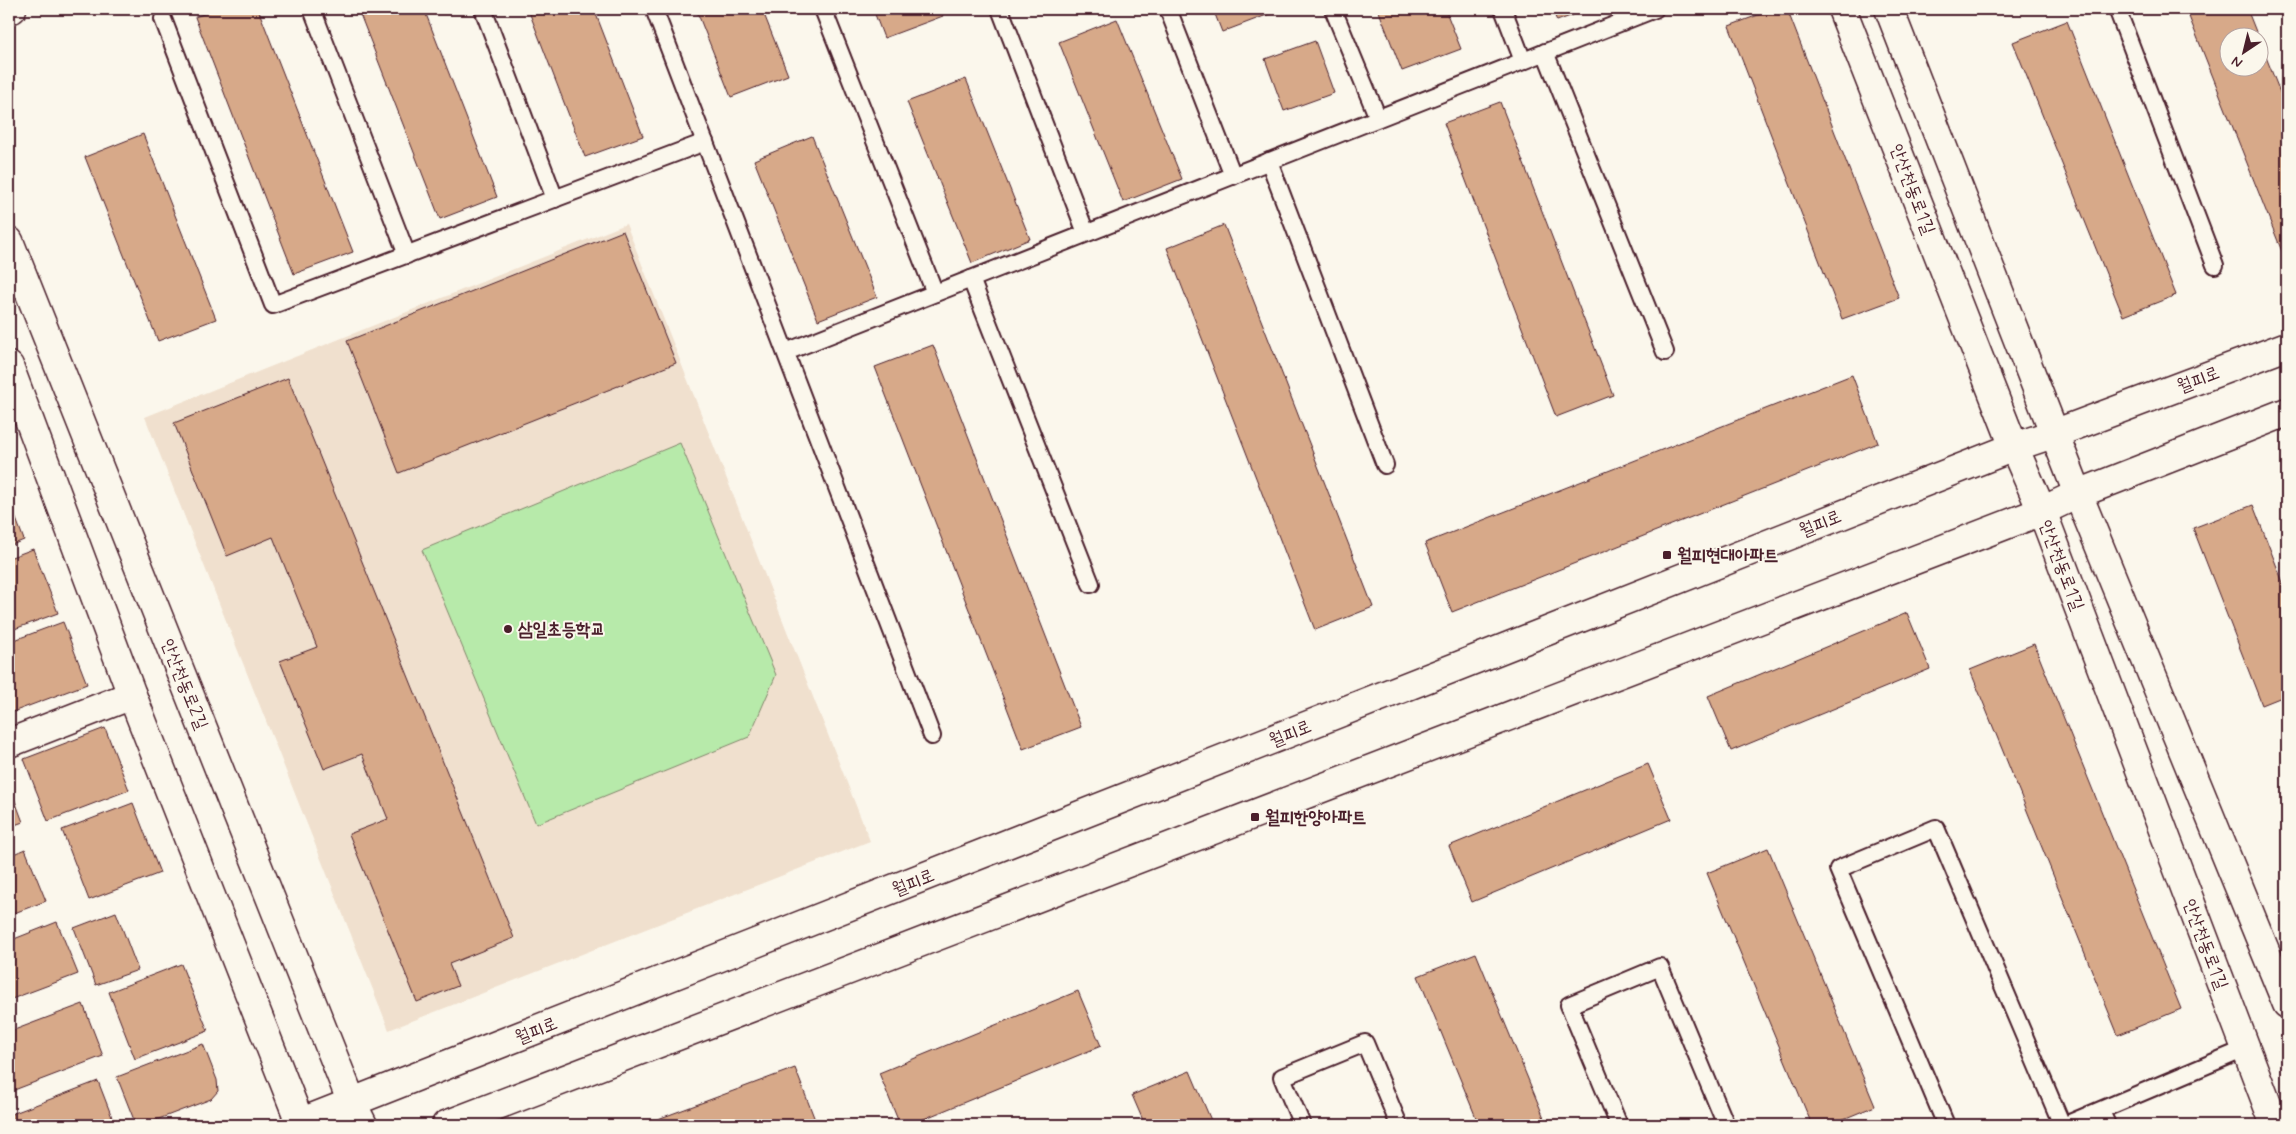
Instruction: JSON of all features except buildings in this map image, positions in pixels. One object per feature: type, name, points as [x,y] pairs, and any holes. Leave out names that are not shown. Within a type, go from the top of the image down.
[{"type":"street","name":"안산천동로1길","points":[[1842,9],[2014,447],[2042,511],[2275,1125]]},
{"type":"street","points":[[1889,9],[2056,433],[2078,494],[2287,1004]]},
{"type":"street","name":"안산천동로2길","points":[[9,241],[358,1114]]},
{"type":"street","name":"월피로","points":[[298,1124],[358,1114],[2014,447],[2287,346]]},
{"type":"street","points":[[9,366],[132,695],[298,1124]]},
{"type":"street","points":[[446,1125],[2042,511],[2078,494],[2287,412]]},
{"type":"street","points":[[9,744],[132,695]]},
{"type":"lane","points":[[312,9],[407,255]]},
{"type":"lane","points":[[483,9],[555,199]]},
{"type":"lane","points":[[654,9],[932,736]]},
{"type":"lane","points":[[823,9],[935,293]]},
{"type":"lane","points":[[1000,9],[1086,233]]},
{"type":"lane","points":[[1168,9],[1233,176]]},
{"type":"lane","points":[[1333,9],[1378,118]]},
{"type":"lane","points":[[1503,9],[1523,61]]},
{"type":"lane","points":[[786,352],[1655,9]]},
{"type":"lane","points":[[2117,9],[2215,265]]},
{"type":"lane","points":[[163,19],[273,305],[705,142]]},
{"type":"lane","points":[[1545,52],[1665,352]]},
{"type":"lane","points":[[1269,161],[1385,466]]},
{"type":"lane","points":[[971,279],[1091,584]]},
{"type":"lane","points":[[1946,1125],[1838,869],[1936,828],[2064,1125],[2104,1118],[2245,1049]]},
{"type":"lane","points":[[1619,1125],[1569,1005],[1660,967],[1726,1125]]},
{"type":"lane","points":[[1302,1125],[1282,1077],[1366,1044],[1399,1125]]},
{"type":"shaded area","name":"삼일초등학교","points":[[626,224],[870,841],[389,1030],[145,417]]},
{"type":"green space","points":[[680,443],[776,675],[749,737],[536,824],[422,550]]},
{"type":"place","name":"월피현대아파트","points":[[1667,555]]},
{"type":"place","name":"삼일초등학교","points":[[508,629]]},
{"type":"place","name":"월피한양아파트","points":[[1255,817]]}]
